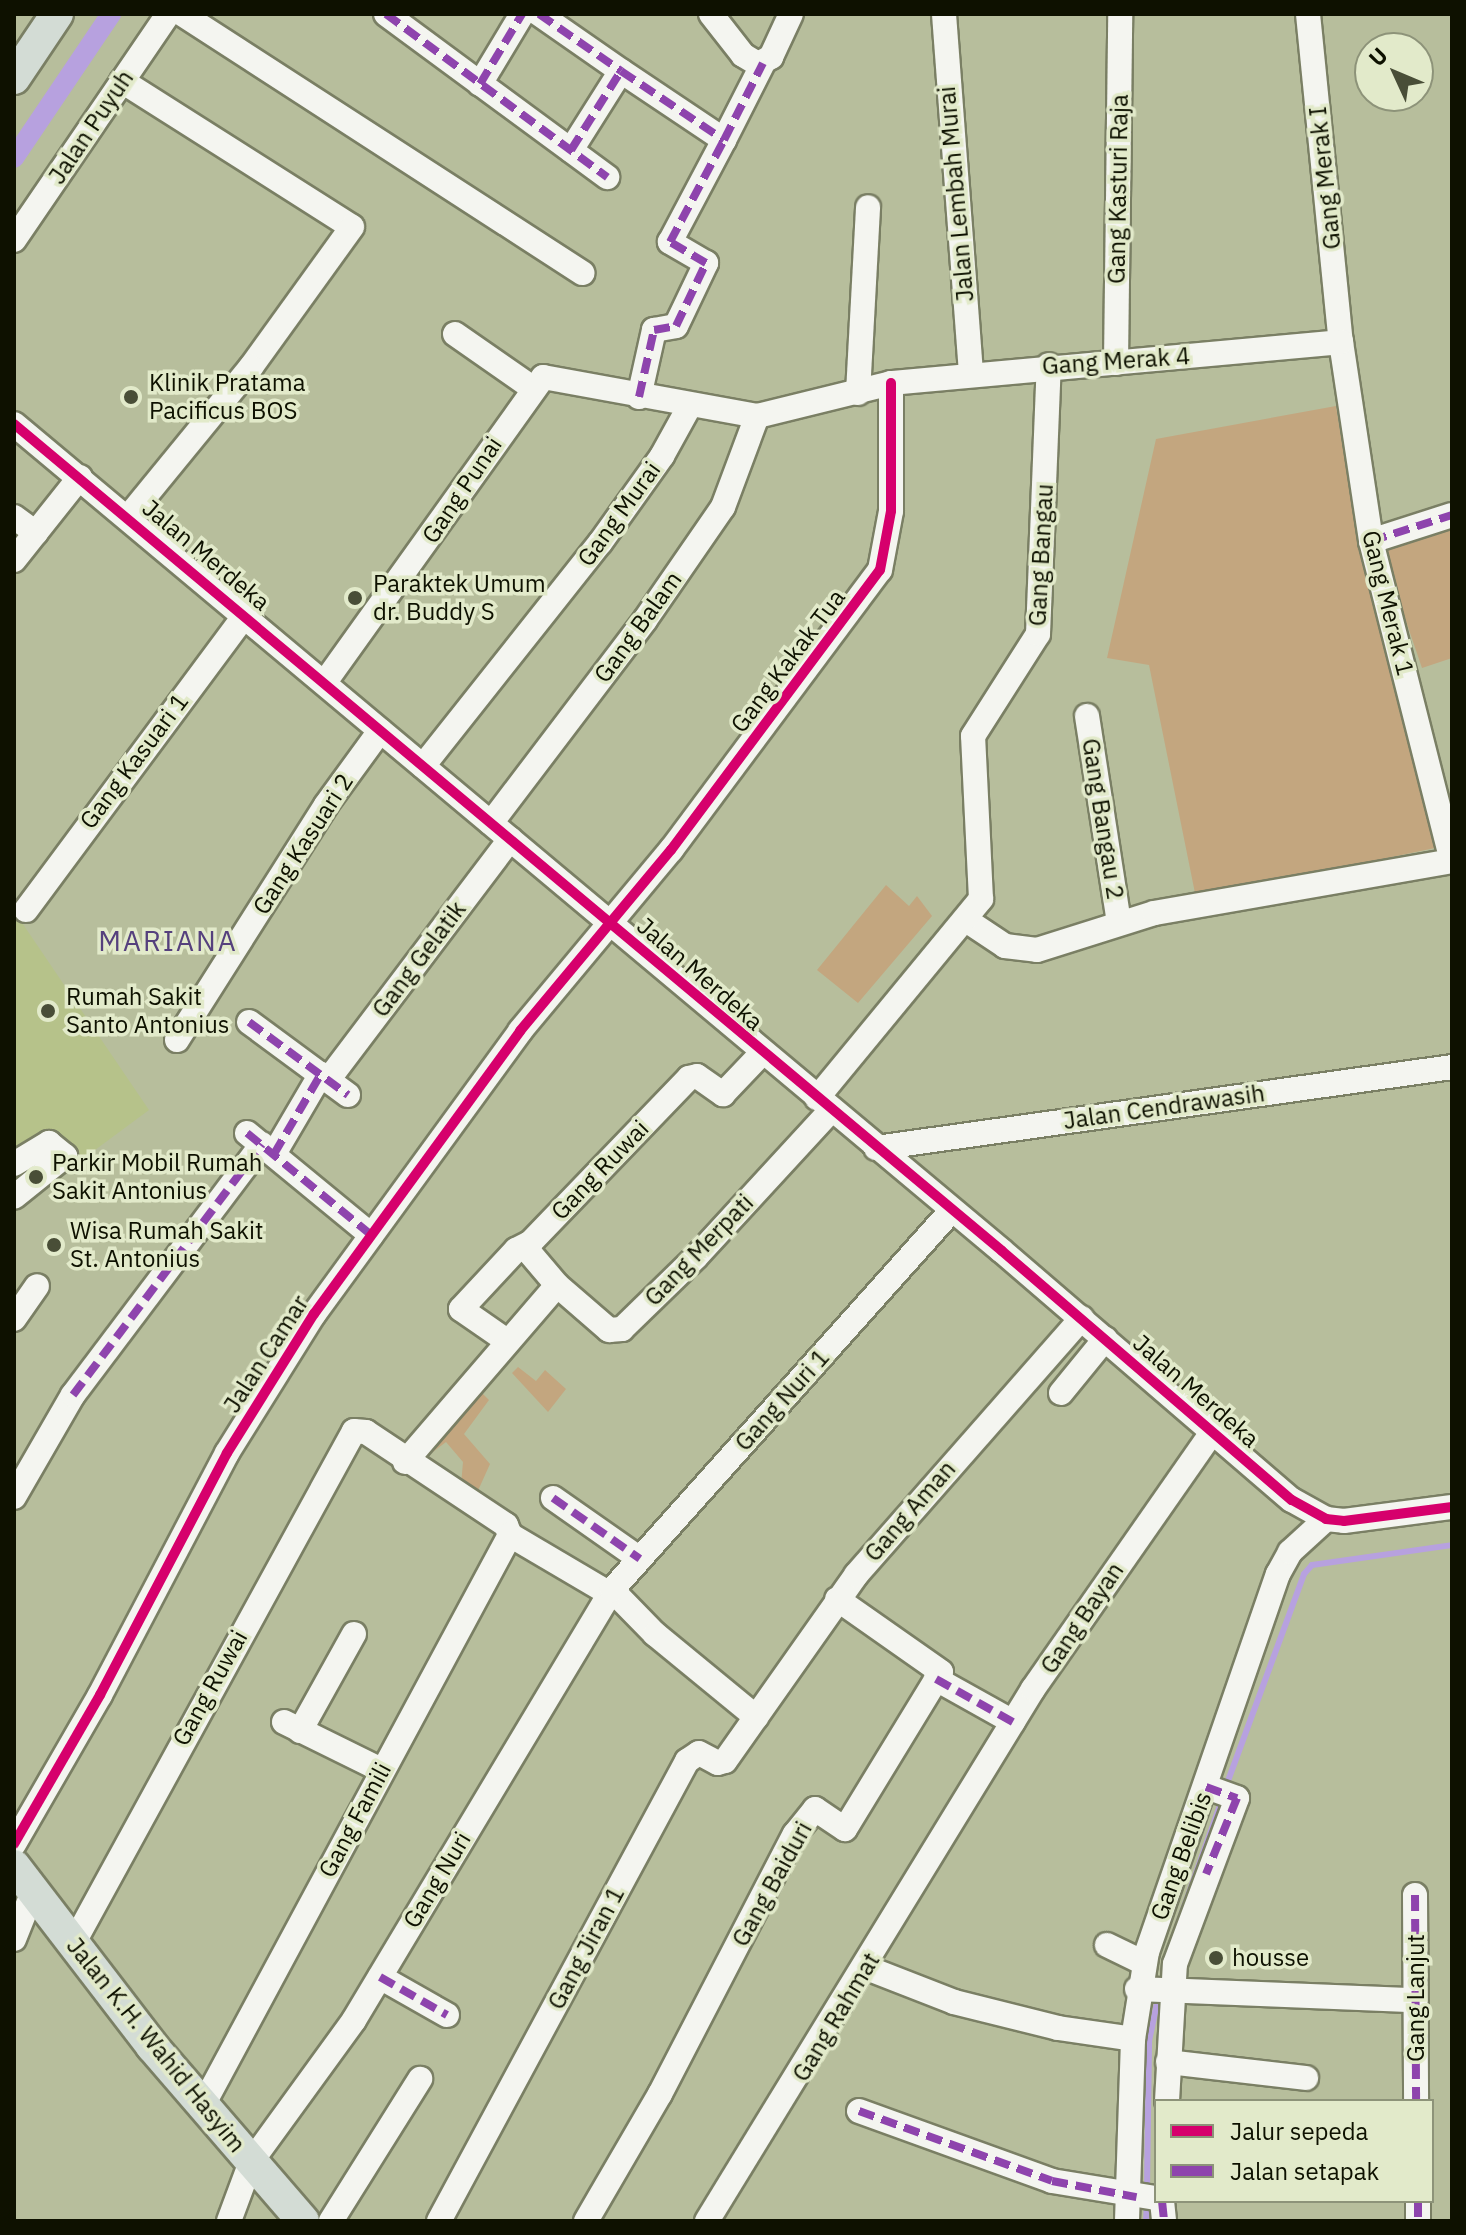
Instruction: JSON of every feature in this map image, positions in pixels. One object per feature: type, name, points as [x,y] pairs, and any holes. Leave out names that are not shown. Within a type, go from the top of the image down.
[{"type":"main road","points":[[14,78],[57,14]]},
{"type":"main road","name":"Jalan K.H. Wahid Hasyim","points":[[14,1866],[32,1894],[202,2107],[303,2221]]},
{"type":"street","name":"Jalan Puyuh","points":[[14,240],[168,14]]},
{"type":"street","points":[[182,14],[582,273]]},
{"type":"street","points":[[386,14],[607,177]]},
{"type":"street","points":[[480,84],[522,14]]},
{"type":"street","points":[[539,14],[724,140]]},
{"type":"street","points":[[711,14],[743,55],[763,63]]},
{"type":"street","points":[[639,397],[654,330],[676,326],[706,263],[670,242],[791,14]]},
{"type":"street","name":"Jalan Lembah Murai","points":[[944,14],[971,374]]},
{"type":"street","name":"Gang Kasturi Raja","points":[[1116,363],[1120,14]]},
{"type":"street","name":"Gang Merak I","points":[[1308,14],[1341,342]]},
{"type":"street","points":[[571,150],[621,71]]},
{"type":"street","points":[[122,81],[352,227],[251,367],[129,516]]},
{"type":"street","points":[[858,393],[868,207]]},
{"type":"street","points":[[455,334],[537,382],[757,416]]},
{"type":"street","name":"Gang Merak 4","points":[[757,416],[891,383],[1049,365],[1116,363],[1341,342]]},
{"type":"street","name":"Gang Merak 1","points":[[1341,342],[1371,541],[1452,860]]},
{"type":"street","name":"Gang Bangau","points":[[824,1104],[981,899],[983,887],[974,730],[1038,634],[1049,365]]},
{"type":"street","name":"Gang Punai","points":[[325,682],[537,382]]},
{"type":"street","name":"Gang Kakak Tua","points":[[610,923],[880,570],[891,511],[891,383]]},
{"type":"street","name":"Gang Murai","points":[[423,766],[600,543],[662,456],[689,407]]},
{"type":"street","name":"Gang Balam","points":[[500,831],[723,507],[757,416]]},
{"type":"street","name":"Jalan Merdeka","points":[[14,424],[129,516],[610,923],[756,1059],[824,1104],[1082,1318],[1292,1500],[1326,1519]]},
{"type":"street","points":[[14,560],[80,477]]},
{"type":"street","points":[[1371,541],[1452,515]]},
{"type":"street","points":[[14,517],[36,533]]},
{"type":"street","name":"Gang Kasuari 1","points":[[26,910],[245,615]]},
{"type":"street","name":"Gang Bangau 2","points":[[1087,716],[1119,922]]},
{"type":"street","name":"Gang Kasuari 2","points":[[177,1040],[326,805],[380,731]]},
{"type":"street","name":"Gang Gelatik","points":[[14,1497],[73,1395],[261,1144],[332,1083],[500,831]]},
{"type":"street","points":[[966,920],[1005,946],[1026,950],[1119,922],[1452,860]]},
{"type":"street","name":"Jalan Camar","points":[[14,1844],[100,1695],[227,1453],[284,1359],[520,1031],[610,923]]},
{"type":"street","points":[[249,1022],[332,1083]]},
{"type":"street","name":"Gang Ruwai","points":[[530,1243],[689,1078],[697,1076],[727,1092],[756,1059]]},
{"type":"street","name":"Jalan Cendrawasih","points":[[876,1148],[1452,1067]]},
{"type":"street","name":"Gang Merpati","points":[[557,1285],[609,1330],[622,1329],[696,1257],[824,1104]]},
{"type":"street","points":[[14,1164],[49,1143],[65,1156],[14,1197]]},
{"type":"street","points":[[261,1144],[371,1235]]},
{"type":"street","name":"Gang Nuri 1","points":[[611,1592],[952,1210]]},
{"type":"street","points":[[530,1243],[529,1252],[557,1285],[405,1462],[506,1525],[510,1535],[611,1592],[655,1634],[756,1717]]},
{"type":"street","points":[[507,1341],[462,1307],[516,1250],[530,1243]]},
{"type":"street","points":[[14,1319],[37,1286]]},
{"type":"street","name":"Gang Aman","points":[[756,1717],[837,1599],[905,1515],[1082,1318]]},
{"type":"street","points":[[1061,1393],[1105,1339]]},
{"type":"street","name":"Gang Bayan","points":[[958,1809],[1013,1722],[1213,1431]]},
{"type":"street","name":"Gang Ruwai","points":[[73,1944],[351,1434],[366,1432],[405,1462]]},
{"type":"street","points":[[553,1498],[640,1559]]},
{"type":"street","points":[[1326,1519],[1452,1507]]},
{"type":"street","name":"Gang Belibis","points":[[1127,2221],[1140,2197],[1133,2039],[1156,1990],[1144,1963],[1190,1870],[1217,1791],[1282,1565],[1326,1519]]},
{"type":"street","name":"Gang Famili","points":[[202,2107],[510,1535]]},
{"type":"street","name":"Gang Nuri","points":[[229,2221],[251,2162],[380,1977],[611,1592]]},
{"type":"street","points":[[837,1599],[941,1672],[936,1679],[1013,1722]]},
{"type":"street","points":[[354,1634],[292,1727],[381,1770]]},
{"type":"street","name":"Gang Baiduri","points":[[586,2221],[660,2094],[795,1834],[815,1809],[845,1829],[936,1679]]},
{"type":"street","name":"Gang Jiran 1","points":[[439,2221],[687,1761],[699,1753],[724,1762],[756,1717]]},
{"type":"street","points":[[1167,2099],[1168,2062],[1156,1990],[1177,1955],[1190,1870],[1237,1798],[1217,1791]]},
{"type":"street","name":"Gang Rahmat","points":[[707,2221],[867,1968],[958,1809]]},
{"type":"street","points":[[14,1939],[32,1894]]},
{"type":"street","name":"Gang Lanjut","points":[[1415,1895],[1416,2099]]},
{"type":"street","points":[[1107,1945],[1144,1963]]},
{"type":"street","points":[[867,1968],[954,2002],[1058,2028],[1133,2039]]},
{"type":"street","points":[[380,1977],[447,2015]]},
{"type":"street","points":[[1156,1990],[1415,2000]]},
{"type":"street","points":[[1168,2062],[1306,2078]]},
{"type":"street","points":[[331,2221],[420,2079]]},
{"type":"street","points":[[859,2111],[1052,2181],[1140,2197]]},
{"type":"shaded area","points":[[1336,406],[1357,535],[1435,848],[1196,898],[1149,665],[1107,658],[1156,439]]},
{"type":"shaded area","points":[[1452,517],[1452,658],[1422,668],[1379,542]]},
{"type":"shaded area","points":[[886,885],[909,906],[917,896],[932,916],[858,1003],[817,970]]},
{"type":"shaded area","name":"Rumah Sakit Santo Antonius","points":[[14,911],[149,1110],[14,1210]]},
{"type":"shaded area","points":[[518,1367],[536,1381],[545,1370],[566,1389],[548,1412],[512,1373]]},
{"type":"shaded area","points":[[475,1386],[489,1400],[464,1434],[490,1464],[476,1495],[461,1485],[463,1462],[446,1442],[430,1454],[426,1449]]},
{"type":"waterway","points":[[14,158],[111,14]]},
{"type":"waterway","points":[[1225,1789],[1304,1574],[1312,1565],[1452,1545]]},
{"type":"waterway","points":[[1167,1955],[1222,1800]]},
{"type":"waterway","points":[[1147,2189],[1149,2041],[1159,1994]]},
{"type":"waterway","points":[[1146,2221],[1147,2201]]},
{"type":"marked path","points":[[386,14],[607,177]]},
{"type":"marked path","points":[[480,84],[522,14]]},
{"type":"marked path","points":[[539,14],[621,71]]},
{"type":"marked path","points":[[571,150],[621,71],[724,140],[763,63]]},
{"type":"marked path","points":[[639,397],[654,330],[676,326],[706,263],[670,242],[724,140]]},
{"type":"marked path","points":[[1371,541],[1452,515]]},
{"type":"marked path","points":[[249,1022],[348,1095]]},
{"type":"marked path","points":[[274,1154],[321,1074]]},
{"type":"marked path","points":[[247,1133],[371,1235]]},
{"type":"marked path","points":[[73,1395],[262,1144]]},
{"type":"marked path","points":[[553,1498],[640,1559]]},
{"type":"marked path","points":[[936,1679],[1013,1722]]},
{"type":"marked path","points":[[1206,1787],[1237,1798],[1206,1874]]},
{"type":"marked path","points":[[1415,1895],[1416,2099]]},
{"type":"marked path","points":[[380,1977],[447,2015]]},
{"type":"marked path","points":[[859,2111],[1052,2181],[1136,2197]]},
{"type":"marked path","points":[[1162,2203],[1164,2221]]},
{"type":"marked path","points":[[1418,2203],[1418,2221]]},
{"type":"cycle path","points":[[14,1844],[100,1695],[227,1453],[314,1314],[520,1031],[671,850],[880,570],[891,511],[891,383]]},
{"type":"cycle path","points":[[14,424],[1002,1251],[1292,1500],[1326,1519],[1344,1521],[1452,1507]]},
{"type":"place","name":"Klinik Pratama Pacificus BOS","points":[[131,397]]},
{"type":"place","name":"Paraktek Umum dr. Buddy S","points":[[355,598]]},
{"type":"place","name":"Rumah Sakit Santo Antonius","points":[[48,1011]]},
{"type":"place","name":"Parkir Mobil Rumah Sakit Antonius","points":[[36,1177]]},
{"type":"place","name":"Wisa Rumah Sakit St. Antonius","points":[[54,1245]]},
{"type":"place","name":"housse","points":[[1216,1958]]},
{"type":"district","name":"MARIANA","points":[[168,941]]}]
